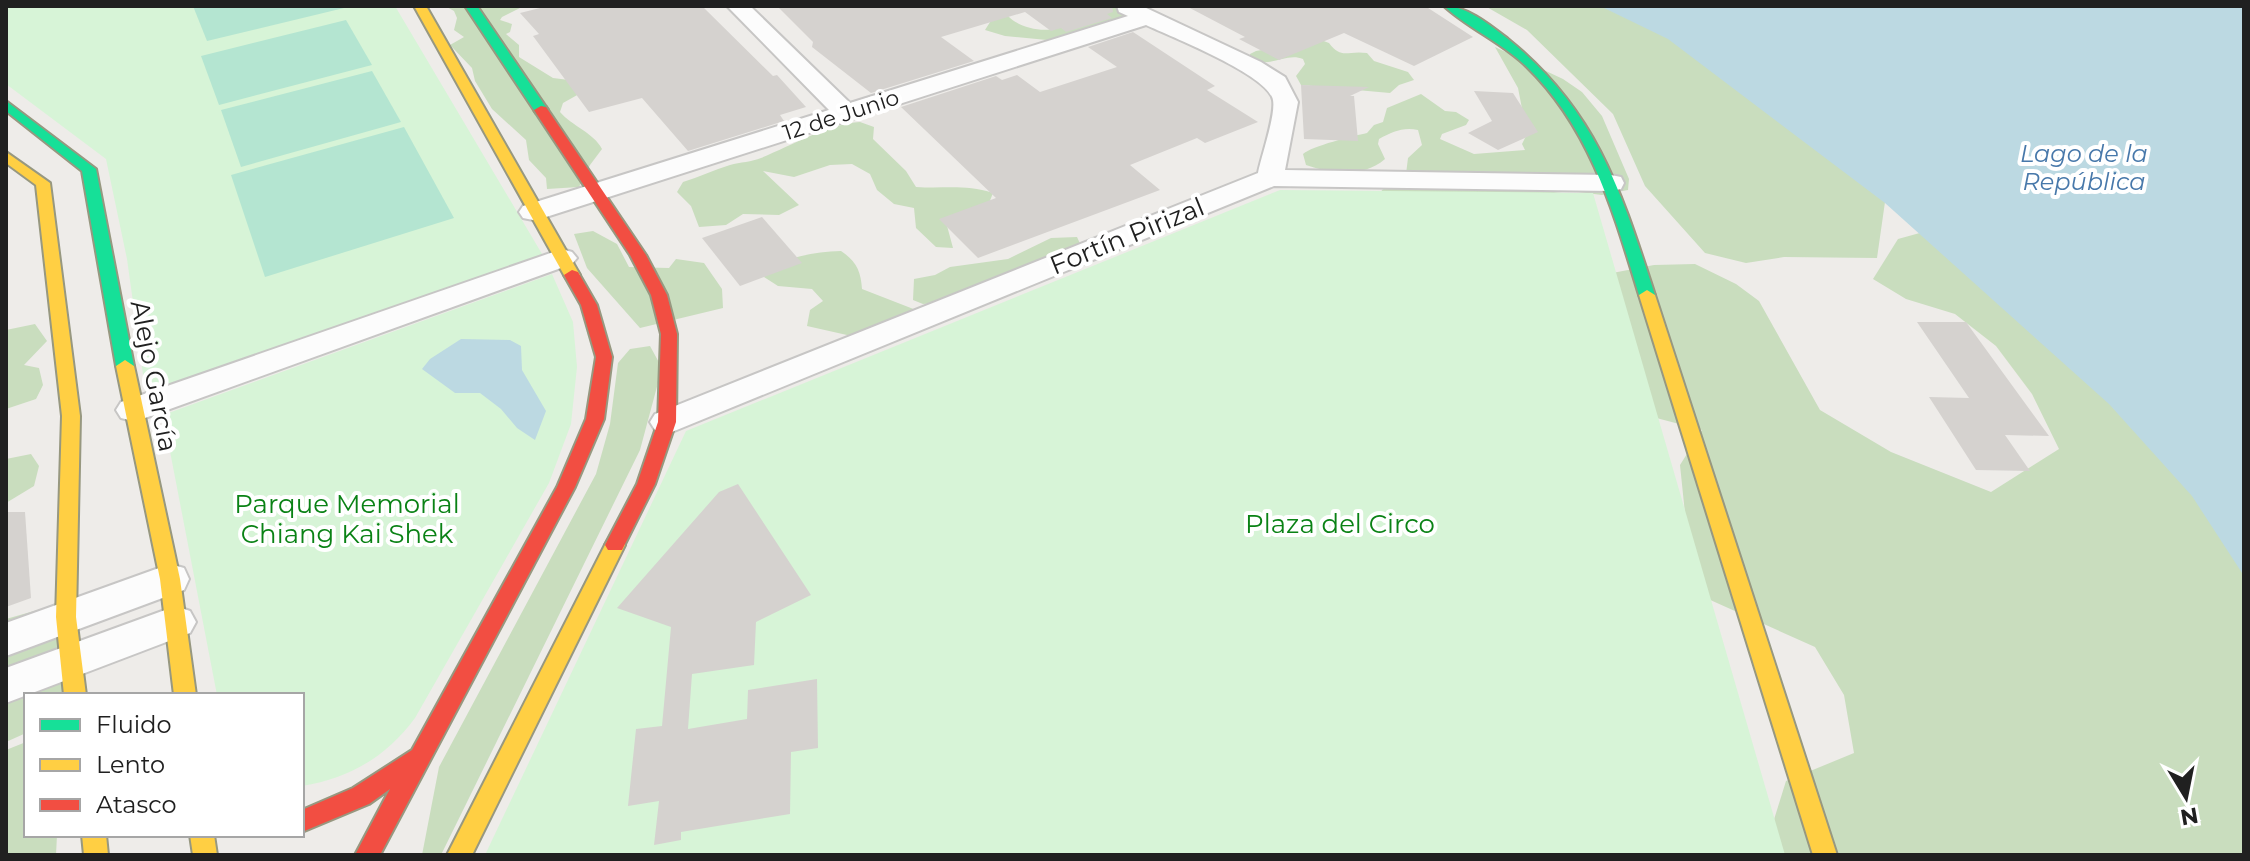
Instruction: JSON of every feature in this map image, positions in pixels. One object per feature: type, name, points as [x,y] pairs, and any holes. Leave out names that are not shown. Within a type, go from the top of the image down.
[{"type":"street","points":[[367,855],[566,487],[595,419],[604,357],[589,305],[533,212],[420,6]]},
{"type":"street","points":[[459,855],[646,484],[667,422],[669,334],[659,295],[638,255],[471,6]]},
{"type":"street","points":[[738,6],[846,113]]},
{"type":"street","points":[[1126,6],[1253,67],[1277,82],[1286,102],[1270,178]]},
{"type":"street","points":[[1450,6],[1489,27],[1526,55],[1575,112],[1611,183],[1825,855]]},
{"type":"street","name":"12 de Junio","points":[[533,212],[1148,17]]},
{"type":"street","name":"Alejo García","points":[[7,107],[89,169],[133,410],[170,579],[185,693]]},
{"type":"street","points":[[6,156],[43,183],[71,416],[66,617],[73,678]]},
{"type":"street","name":"Fortín Pirizal","points":[[667,422],[1270,178],[1611,183]]},
{"type":"street","points":[[133,410],[562,258]]},
{"type":"street","points":[[6,640],[170,579]]},
{"type":"street","points":[[6,686],[73,678],[176,622]]},
{"type":"street","points":[[304,820],[359,798],[390,780],[425,749]]},
{"type":"green space","points":[[6,6],[395,6],[545,259],[419,297],[146,396],[127,259],[106,159],[6,84]]},
{"type":"green space","points":[[193,6],[343,6],[344,8],[207,41]]},
{"type":"green space","points":[[445,6],[524,6],[500,20],[512,24],[510,32],[506,34],[519,45],[519,57],[553,78],[569,80],[579,94],[563,103],[560,112],[594,138],[602,149],[579,187],[547,189],[546,178],[529,160],[526,140],[492,109],[475,81],[472,68],[450,45],[464,37],[454,30],[457,18],[454,11]]},
{"type":"green space","points":[[1089,6],[1118,6],[1134,17],[1073,39],[1005,36],[985,30],[992,19],[1008,16],[1031,28],[1057,28]]},
{"type":"green space","points":[[1485,6],[1663,6],[1885,202],[1877,258],[1784,257],[1746,263],[1705,253],[1645,186],[1613,114],[1527,30]]},
{"type":"green space","points":[[346,20],[372,65],[219,105],[201,56]]},
{"type":"green space","points":[[1321,40],[1341,53],[1367,53],[1374,61],[1408,72],[1414,80],[1399,85],[1390,93],[1301,85],[1296,76],[1305,64],[1303,59],[1296,57],[1264,62],[1250,58],[1250,54],[1256,51]]},
{"type":"green space","points":[[1495,47],[1563,79],[1582,92],[1602,116],[1629,179],[1628,190],[1602,195],[1570,191],[1537,195],[1380,195],[1382,190],[1406,174],[1408,158],[1422,145],[1418,130],[1412,129],[1379,139],[1385,159],[1367,169],[1337,172],[1306,165],[1303,154],[1367,133],[1374,125],[1383,122],[1387,108],[1421,94],[1445,111],[1456,112],[1469,120],[1466,125],[1442,134],[1440,139],[1474,154],[1525,150],[1522,144],[1527,134],[1518,88]]},
{"type":"green space","points":[[372,71],[401,122],[241,167],[221,110]]},
{"type":"green space","points":[[860,122],[874,127],[873,139],[906,171],[916,187],[964,188],[993,193],[987,208],[946,222],[953,248],[936,247],[916,228],[914,208],[894,204],[877,190],[870,174],[852,164],[830,165],[794,177],[763,171],[799,205],[779,215],[743,214],[726,225],[699,227],[691,206],[677,192],[683,182],[757,159],[824,131]]},
{"type":"green space","points":[[404,127],[454,218],[265,277],[231,175]]},
{"type":"green space","name":"Plaza del Circo","points":[[1280,190],[1593,193],[1785,855],[485,855],[686,431]]},
{"type":"green space","points":[[593,231],[617,244],[629,267],[669,268],[676,259],[704,263],[722,289],[723,308],[640,328],[587,268],[574,234]]},
{"type":"green space","points":[[1927,231],[1949,231],[2244,548],[2244,855],[1763,855],[1786,781],[1854,753],[1844,695],[1815,647],[1688,590],[1680,465],[1702,430],[1607,405],[1602,275],[1654,265],[1695,264],[1736,284],[1759,301],[1820,410],[1891,452],[1991,492],[2059,449],[2032,394],[1996,346],[1955,314],[1906,299],[1873,279],[1898,239]]},
{"type":"green space","points":[[1077,237],[1088,261],[986,300],[923,304],[913,300],[914,279],[935,275],[950,267],[1008,259],[1051,238]]},
{"type":"green space","points":[[841,251],[857,267],[862,289],[916,310],[878,342],[807,326],[810,310],[823,301],[812,289],[778,286],[764,277],[769,267],[787,260]]},
{"type":"green space","name":"Parque Memorial Chiang Kai Shek","points":[[552,274],[573,322],[577,367],[571,424],[549,483],[415,718],[392,744],[366,764],[336,777],[304,786],[304,693],[217,693],[163,415]]},
{"type":"green space","points":[[35,324],[47,341],[24,365],[39,368],[43,385],[36,399],[6,409],[6,330]]},
{"type":"green space","points":[[650,346],[662,368],[640,450],[441,855],[422,855],[439,767],[596,474],[610,424],[618,363],[630,349]]},
{"type":"green space","points":[[31,454],[39,466],[34,486],[6,503],[6,459]]},
{"type":"green space","points":[[55,605],[80,693],[24,693],[24,734],[6,742],[6,619]]},
{"type":"green space","points":[[24,743],[24,837],[57,837],[56,855],[6,855],[6,750]]},
{"type":"water","name":"Lago de la República","points":[[1600,6],[2244,6],[2244,576],[2192,496],[2109,404],[1885,203],[1668,39]]},
{"type":"water","points":[[461,339],[510,340],[521,346],[522,370],[546,411],[535,440],[517,428],[501,409],[480,393],[455,393],[422,369],[430,359]]},
{"type":"building","points":[[548,6],[702,6],[773,76],[777,75],[806,107],[780,115],[784,121],[688,151],[642,98],[589,112],[533,36],[539,34],[520,13]]},
{"type":"building","points":[[777,6],[1112,6],[1113,12],[1107,14],[1112,18],[1066,32],[1061,28],[1051,31],[1025,12],[941,37],[974,61],[871,93],[812,47],[813,42]]},
{"type":"building","points":[[1186,6],[1425,6],[1473,37],[1414,66],[1344,33],[1279,60],[1239,39],[1245,37]]},
{"type":"building","points":[[1133,32],[1215,86],[1207,90],[1258,122],[1205,143],[1197,138],[1130,165],[1160,190],[978,258],[939,219],[996,198],[901,107],[996,76],[1002,80],[1017,75],[1040,92],[1117,67],[1088,47]]},
{"type":"building","points":[[1301,85],[1369,87],[1350,96],[1354,96],[1358,141],[1304,139]]},
{"type":"building","points":[[1474,91],[1513,93],[1538,132],[1498,150],[1468,133],[1492,121]]},
{"type":"building","points":[[762,217],[802,263],[740,286],[702,238]]},
{"type":"building","points":[[1917,322],[1966,322],[2049,436],[2005,435],[2030,471],[1976,470],[1929,397],[1969,398]]},
{"type":"building","points":[[738,484],[811,595],[756,622],[754,665],[692,674],[688,729],[747,719],[748,690],[817,679],[818,748],[791,752],[790,814],[681,832],[681,840],[654,845],[659,801],[628,806],[636,729],[662,726],[671,627],[617,608],[719,492]]},
{"type":"building","points":[[6,512],[25,512],[31,598],[6,607]]},
{"type":"traffic: fast","points":[[471,6],[541,110]]},
{"type":"traffic: fast","points":[[1450,6],[1495,35],[1531,64],[1560,95],[1601,163],[1647,295]]},
{"type":"traffic: fast","points":[[6,105],[89,169],[125,366]]},
{"type":"traffic: slow","points":[[420,6],[572,275]]},
{"type":"traffic: slow","points":[[6,156],[43,183],[71,416],[66,617],[75,693]]},
{"type":"traffic: slow","points":[[1647,295],[1825,855]]},
{"type":"traffic: slow","points":[[125,366],[170,579],[185,693]]},
{"type":"traffic: slow","points":[[459,855],[615,545]]},
{"type":"traffic: slow","points":[[94,837],[96,855]]},
{"type":"traffic: slow","points":[[202,837],[205,855]]},
{"type":"traffic: jam","points":[[541,110],[638,255],[659,295],[669,334],[667,422],[646,484],[615,545]]},
{"type":"traffic: jam","points":[[367,855],[566,487],[595,419],[604,357],[589,305],[572,275]]},
{"type":"traffic: jam","points":[[304,820],[361,796],[414,759]]}]
